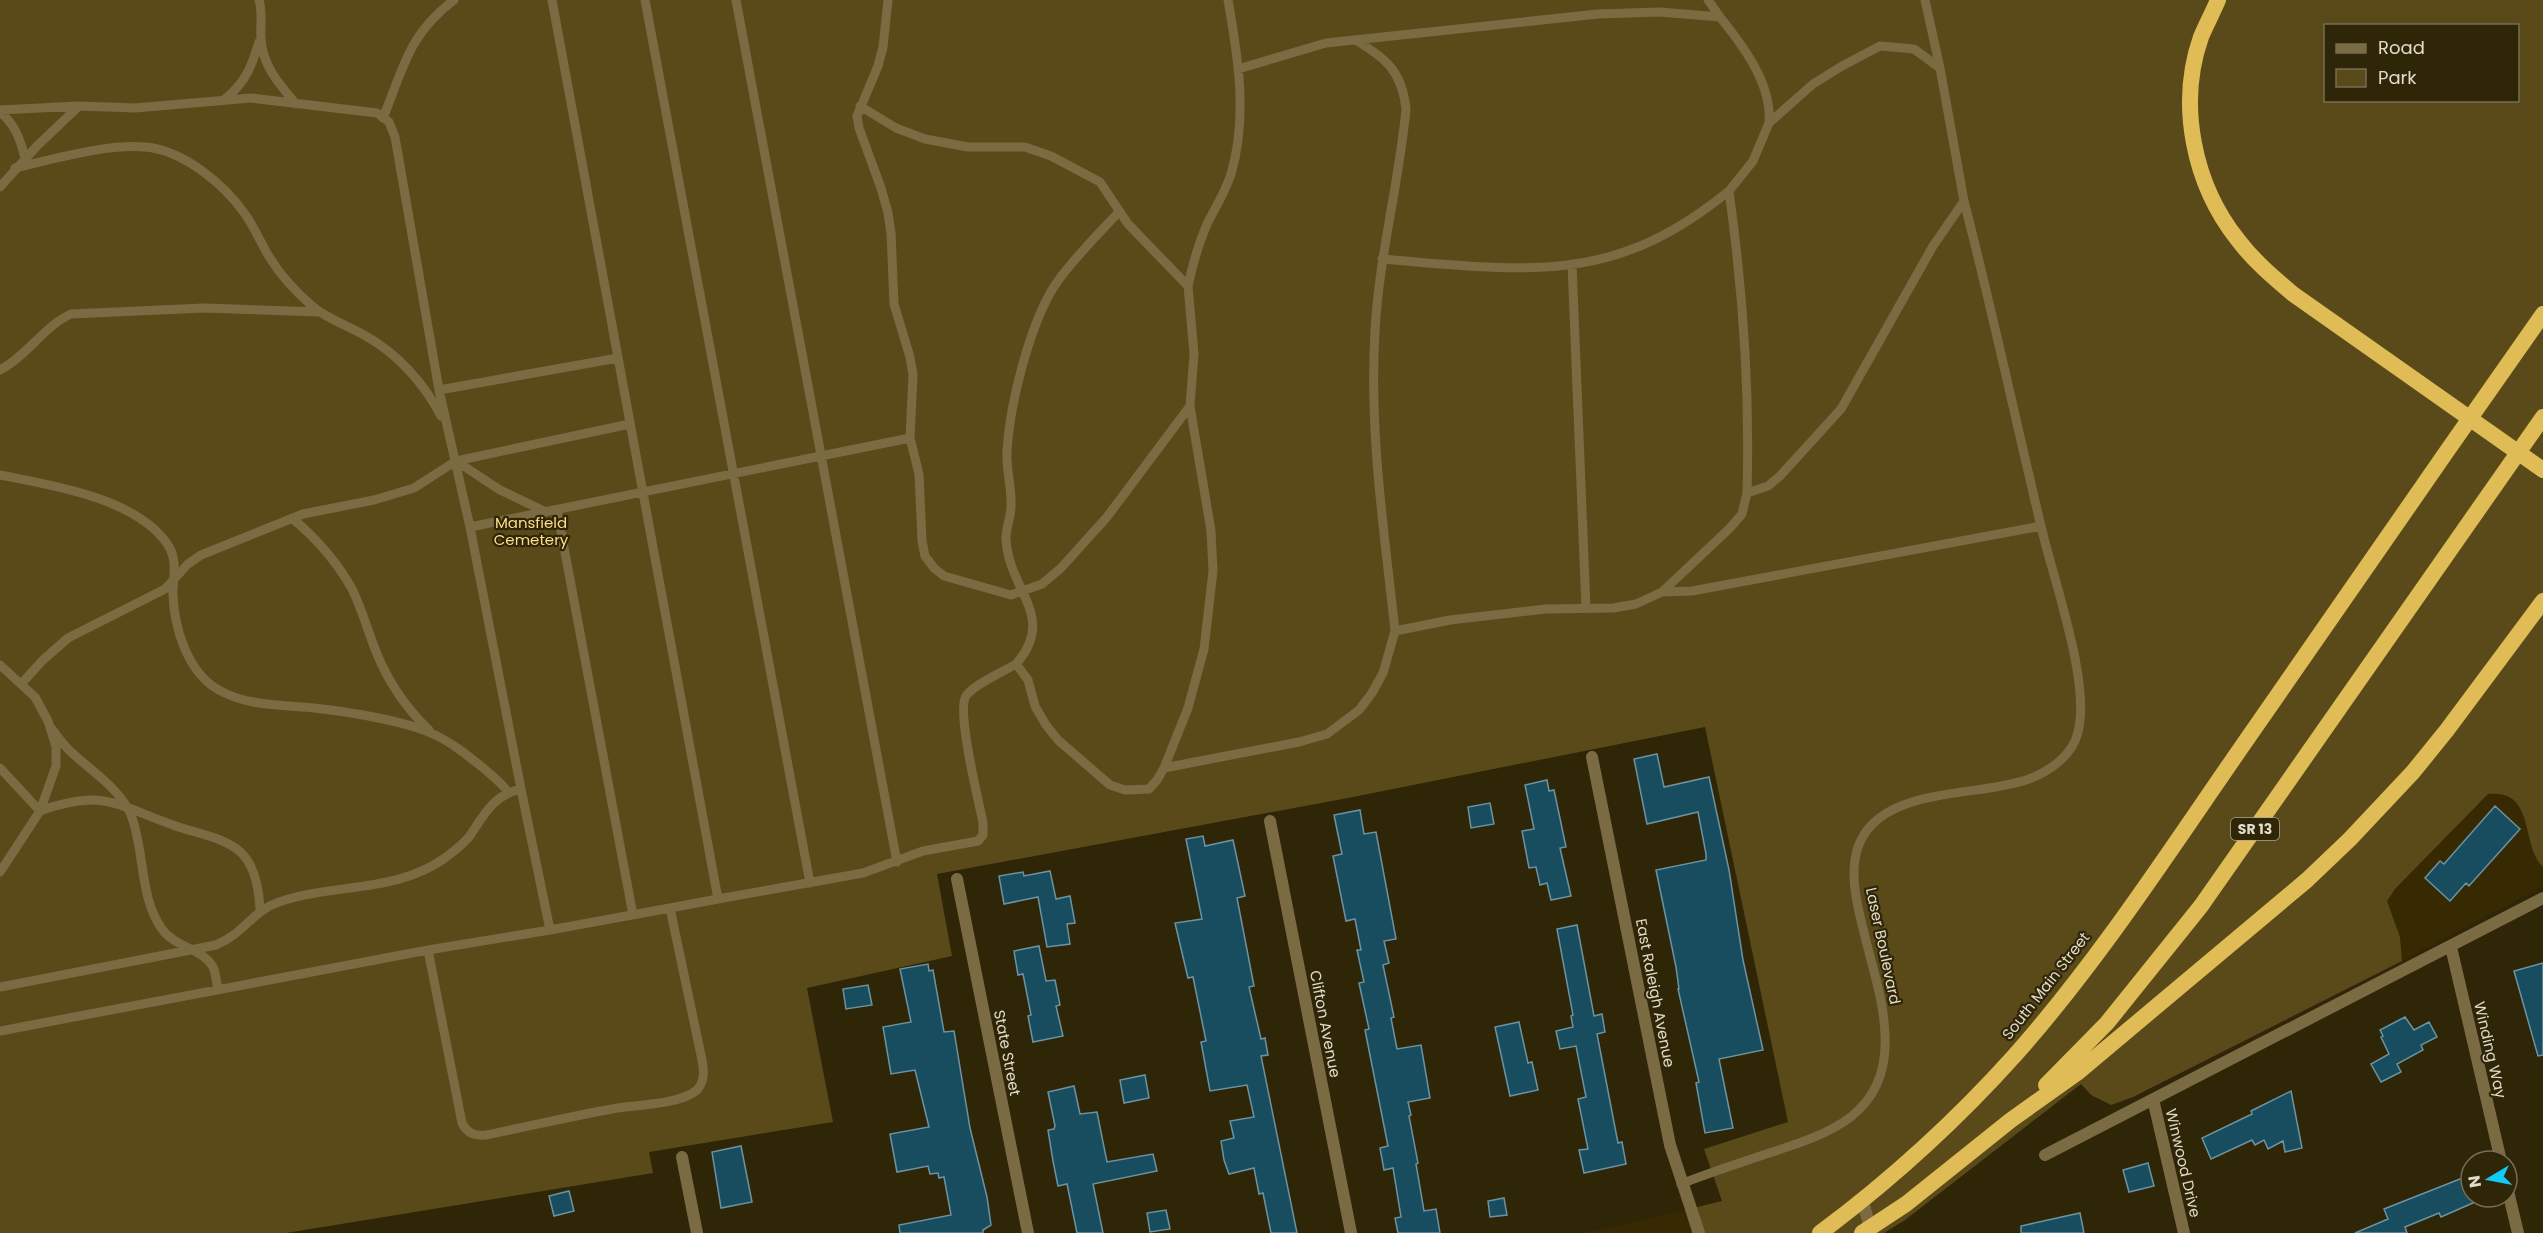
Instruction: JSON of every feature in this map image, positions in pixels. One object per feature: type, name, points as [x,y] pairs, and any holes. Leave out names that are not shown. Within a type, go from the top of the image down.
[{"type":"highway","points":[[2218,0],[2201,38],[2193,73],[2190,111],[2194,146],[2202,175],[2217,209],[2237,239],[2260,266],[2293,294],[2543,470]]},
{"type":"highway","points":[[2513,357],[2543,299]]},
{"type":"highway","points":[[2513,357],[2543,314]]},
{"type":"highway","name":"South Main Street","points":[[1820,1233],[1863,1201],[1925,1148],[2017,1053],[2136,899],[2513,357]]},
{"type":"highway","name":"SR 13","points":[[1868,1231],[1945,1175],[2011,1120],[2107,1023],[2174,941],[2238,854],[2543,417]]},
{"type":"highway","points":[[2011,1120],[2102,1053],[2283,900],[2350,839],[2447,730],[2543,601]]},
{"type":"street","name":"East Raleigh Avenue","points":[[1592,757],[1670,1145],[1699,1233]]},
{"type":"street","name":"Clifton Avenue","points":[[1270,820],[1351,1233]]},
{"type":"street","name":"State Street","points":[[957,879],[1028,1233]]},
{"type":"street","points":[[2045,1155],[2543,898]]},
{"type":"street","name":"Winding Way","points":[[2451,946],[2498,1149]]},
{"type":"street","name":"Winwood Drive","points":[[2153,1099],[2184,1233]]},
{"type":"street","points":[[682,1157],[697,1233]]},
{"type":"street","points":[[1863,1201],[1868,1231]]},
{"type":"street","points":[[2512,1209],[2518,1233]]},
{"type":"lane","points":[[259,0],[261,36],[267,64],[296,104]]},
{"type":"lane","points":[[383,118],[407,55],[417,37],[426,24],[454,0]]},
{"type":"lane","points":[[552,0],[718,899]]},
{"type":"lane","points":[[645,0],[810,883]]},
{"type":"lane","points":[[736,0],[897,862]]},
{"type":"lane","points":[[888,0],[883,47],[878,66],[857,116],[888,213],[894,304],[913,375],[910,438],[919,474],[922,541],[925,556],[944,576],[1002,593],[1011,595],[1042,584],[1079,549],[1127,492],[1190,406]]},
{"type":"lane","points":[[1382,259],[1510,267],[1572,264],[1627,252],[1664,235],[1729,191],[1753,160],[1769,123],[1771,107],[1751,60],[1708,0]]},
{"type":"lane","name":"Laser Boulevard","points":[[1681,1184],[1831,1131],[1864,1106],[1876,1087],[1883,1068],[1885,1037],[1881,1001],[1858,907],[1854,862],[1859,844],[1870,826],[1888,812],[1907,804],[2027,780],[2046,772],[2060,761],[2078,735],[2082,698],[2072,646],[2041,526],[1999,338],[1964,201],[1925,0]]},
{"type":"lane","points":[[1016,664],[1028,680],[1035,706],[1058,740],[1110,785],[1125,790],[1149,789],[1164,768],[1188,708],[1201,659],[1210,610],[1213,571],[1211,531],[1190,406],[1194,354],[1188,286],[1198,246],[1223,194],[1238,146],[1241,118],[1230,1]]},
{"type":"lane","points":[[1238,69],[1326,43],[1634,11],[1720,17]]},
{"type":"lane","points":[[226,98],[239,88],[247,77],[261,36]]},
{"type":"lane","points":[[1164,768],[1299,742],[1327,734],[1359,710],[1372,693],[1383,673],[1395,631],[1376,476],[1375,329],[1382,259],[1406,109],[1404,90],[1384,57],[1357,41]]},
{"type":"lane","points":[[1769,123],[1813,84],[1880,46],[1914,49],[1940,68]]},
{"type":"lane","points":[[0,111],[79,106],[135,108],[197,103],[226,98],[250,98],[296,104],[341,106],[377,112],[389,122],[395,137],[439,390],[470,527],[550,930]]},
{"type":"lane","points":[[0,187],[15,168],[79,106]]},
{"type":"lane","points":[[860,106],[896,128],[926,139],[968,147],[1025,147],[1051,156],[1100,182],[1118,213],[1188,286]]},
{"type":"lane","points":[[0,111],[17,132],[25,158]]},
{"type":"lane","points":[[15,168],[118,148],[146,147],[168,152],[205,174],[230,194],[246,215],[270,259],[283,276],[320,312],[385,348],[405,366],[433,400],[448,429]]},
{"type":"lane","points":[[1395,631],[1450,620],[1546,609],[1612,608],[1636,604],[1662,592],[1742,514],[1747,493],[1746,384],[1742,288],[1729,191]]},
{"type":"lane","points":[[1747,493],[1768,486],[1780,476],[1842,409],[1933,246],[1964,201]]},
{"type":"lane","points":[[0,1031],[428,950],[863,873],[923,851],[978,841],[983,835],[983,823],[965,730],[963,703],[966,695],[976,687],[1016,664],[1029,650],[1034,636],[1035,621],[1007,549],[1006,534],[1011,507],[1007,451],[1021,379],[1033,334],[1047,299],[1059,279],[1118,213]]},
{"type":"lane","points":[[1572,264],[1586,608]]},
{"type":"lane","points":[[0,370],[23,355],[61,319],[71,314],[204,308],[320,312]]},
{"type":"lane","points":[[439,390],[618,358]]},
{"type":"lane","points":[[21,684],[68,638],[146,600],[174,580],[188,564],[201,555],[292,518],[414,488],[456,461],[630,424]]},
{"type":"lane","points":[[470,527],[910,438]]},
{"type":"lane","points":[[456,461],[500,489],[551,511]]},
{"type":"lane","points":[[0,475],[100,498],[125,510],[149,526],[168,546],[175,566],[173,599],[188,655],[207,682],[219,690],[250,701],[328,710],[406,725],[433,734]]},
{"type":"lane","points":[[551,511],[633,915]]},
{"type":"lane","points":[[292,518],[317,539],[332,557],[353,591],[377,654],[394,689],[416,717],[433,734],[471,758],[502,784],[508,792]]},
{"type":"lane","points":[[1662,592],[1692,591],[2041,526]]},
{"type":"lane","points":[[0,665],[35,696],[50,727],[56,747],[56,766],[40,811],[0,872]]},
{"type":"lane","points":[[50,727],[67,748],[126,805],[139,842],[147,891],[155,917],[162,930],[173,940],[207,960],[214,968],[218,989]]},
{"type":"lane","points":[[0,768],[40,811]]},
{"type":"lane","points":[[0,987],[216,945],[230,940],[245,928],[260,909],[280,901],[384,883],[425,872],[468,838],[491,804],[508,792],[521,789]]},
{"type":"lane","points":[[40,811],[66,801],[86,799],[126,805],[173,825],[224,842],[239,850],[247,860],[255,877],[260,909]]},
{"type":"lane","points":[[428,950],[462,1124],[466,1131],[476,1136],[486,1135],[616,1108],[677,1099],[698,1089],[704,1072],[670,908]]},
{"type":"shaded area","points":[[2499,792],[2517,802],[2524,811],[2526,830],[2543,867],[2543,886],[2402,961],[2400,937],[2387,901],[2395,889],[2488,794]]},
{"type":"shaded area","points":[[1685,1210],[1692,1233],[1585,1233]]},
{"type":"green space","name":"Mansfield Cemetery","points":[[0,0],[2543,0],[2543,867],[2536,857],[2525,820],[2514,800],[2503,795],[2488,794],[2395,889],[2387,901],[2400,937],[2402,961],[2133,1097],[2111,1105],[2091,1095],[2081,1084],[1905,1220],[1884,1233],[1692,1233],[1685,1210],[1722,1201],[1704,1149],[1788,1122],[1705,727],[1348,798],[937,874],[952,956],[807,988],[833,1122],[649,1152],[653,1173],[286,1233],[0,1233]]},
{"type":"building","points":[[1657,754],[1664,787],[1709,777],[1729,870],[1743,960],[1763,1050],[1719,1059],[1733,1128],[1705,1133],[1696,1083],[1699,1082],[1678,989],[1676,967],[1656,870],[1706,860],[1706,854],[1698,812],[1647,824],[1634,759]]},
{"type":"building","points":[[1547,780],[1549,791],[1554,790],[1566,847],[1560,848],[1571,896],[1551,900],[1547,883],[1540,885],[1536,867],[1529,868],[1522,831],[1534,829],[1525,785]]},
{"type":"building","points":[[1490,803],[1494,824],[1471,828],[1468,807]]},
{"type":"building","points":[[2495,806],[2520,829],[2469,886],[2466,883],[2450,901],[2425,878],[2440,861],[2444,864]]},
{"type":"building","points":[[1360,810],[1364,834],[1376,832],[1396,939],[1384,941],[1389,963],[1383,965],[1394,1017],[1391,1018],[1397,1049],[1421,1045],[1430,1098],[1408,1102],[1411,1115],[1409,1116],[1424,1211],[1436,1209],[1440,1233],[1398,1233],[1395,1218],[1401,1217],[1393,1168],[1384,1170],[1380,1148],[1388,1146],[1365,1030],[1369,1029],[1359,983],[1364,982],[1357,950],[1361,950],[1355,919],[1346,921],[1333,856],[1342,854],[1334,815]]},
{"type":"building","points":[[1203,836],[1205,846],[1233,840],[1245,896],[1237,898],[1254,986],[1249,987],[1261,1039],[1265,1038],[1268,1055],[1261,1056],[1297,1233],[1271,1233],[1263,1193],[1259,1194],[1254,1168],[1229,1174],[1224,1160],[1221,1141],[1234,1138],[1230,1121],[1254,1117],[1247,1085],[1210,1091],[1201,1042],[1206,1041],[1193,977],[1188,978],[1175,923],[1202,919],[1186,839]]},
{"type":"building","points":[[1050,871],[1056,899],[1070,896],[1075,923],[1067,924],[1070,944],[1047,947],[1038,897],[1004,904],[999,876],[1023,872],[1024,876]]},
{"type":"building","points":[[1577,925],[1594,1016],[1602,1014],[1605,1032],[1597,1034],[1618,1143],[1622,1142],[1626,1164],[1584,1173],[1579,1150],[1588,1149],[1578,1099],[1586,1097],[1576,1046],[1560,1049],[1556,1031],[1573,1027],[1571,1016],[1573,1015],[1557,929]]},
{"type":"building","points":[[1039,946],[1046,981],[1055,980],[1060,1005],[1056,1006],[1063,1036],[1033,1042],[1028,1016],[1031,1015],[1023,974],[1018,975],[1014,951]]},
{"type":"building","points":[[2543,963],[2543,1055],[2538,1056],[2514,971]]},
{"type":"building","points":[[928,964],[929,971],[933,970],[944,1032],[954,1031],[970,1128],[987,1197],[991,1225],[983,1230],[983,1233],[900,1233],[899,1225],[951,1215],[944,1177],[939,1178],[938,1173],[930,1174],[928,1166],[897,1172],[890,1134],[929,1127],[915,1070],[891,1074],[883,1027],[911,1022],[900,969]]},
{"type":"building","points":[[868,985],[872,1005],[846,1009],[843,989]]},
{"type":"building","points":[[2405,1017],[2414,1030],[2429,1022],[2437,1037],[2421,1045],[2423,1050],[2397,1064],[2401,1072],[2381,1082],[2371,1064],[2389,1054],[2380,1030]]},
{"type":"building","points":[[1519,1022],[1528,1063],[1532,1062],[1538,1090],[1510,1096],[1495,1027]]},
{"type":"building","points":[[1145,1075],[1149,1098],[1124,1103],[1120,1080]]},
{"type":"building","points":[[1074,1086],[1080,1114],[1097,1112],[1107,1162],[1153,1154],[1157,1171],[1093,1184],[1103,1233],[1077,1233],[1067,1184],[1058,1186],[1053,1161],[1048,1130],[1054,1129],[1055,1126],[1048,1092]]},
{"type":"building","points":[[2291,1091],[2302,1148],[2285,1152],[2283,1141],[2268,1149],[2264,1140],[2255,1145],[2252,1140],[2211,1159],[2202,1138],[2252,1114],[2251,1111]]},
{"type":"building","points":[[741,1146],[752,1202],[721,1208],[712,1152]]},
{"type":"building","points":[[2148,1163],[2154,1186],[2129,1192],[2123,1170]]},
{"type":"building","points":[[2459,1179],[2459,1209],[2441,1217],[2439,1213],[2405,1227],[2407,1233],[2355,1233],[2388,1219],[2384,1209]]},
{"type":"building","points":[[569,1191],[574,1211],[554,1216],[549,1196]]},
{"type":"building","points":[[1504,1198],[1507,1215],[1490,1217],[1488,1201]]},
{"type":"building","points":[[1166,1210],[1170,1229],[1150,1232],[1147,1213]]},
{"type":"building","points":[[2080,1213],[2084,1233],[2021,1233],[2021,1226]]}]
